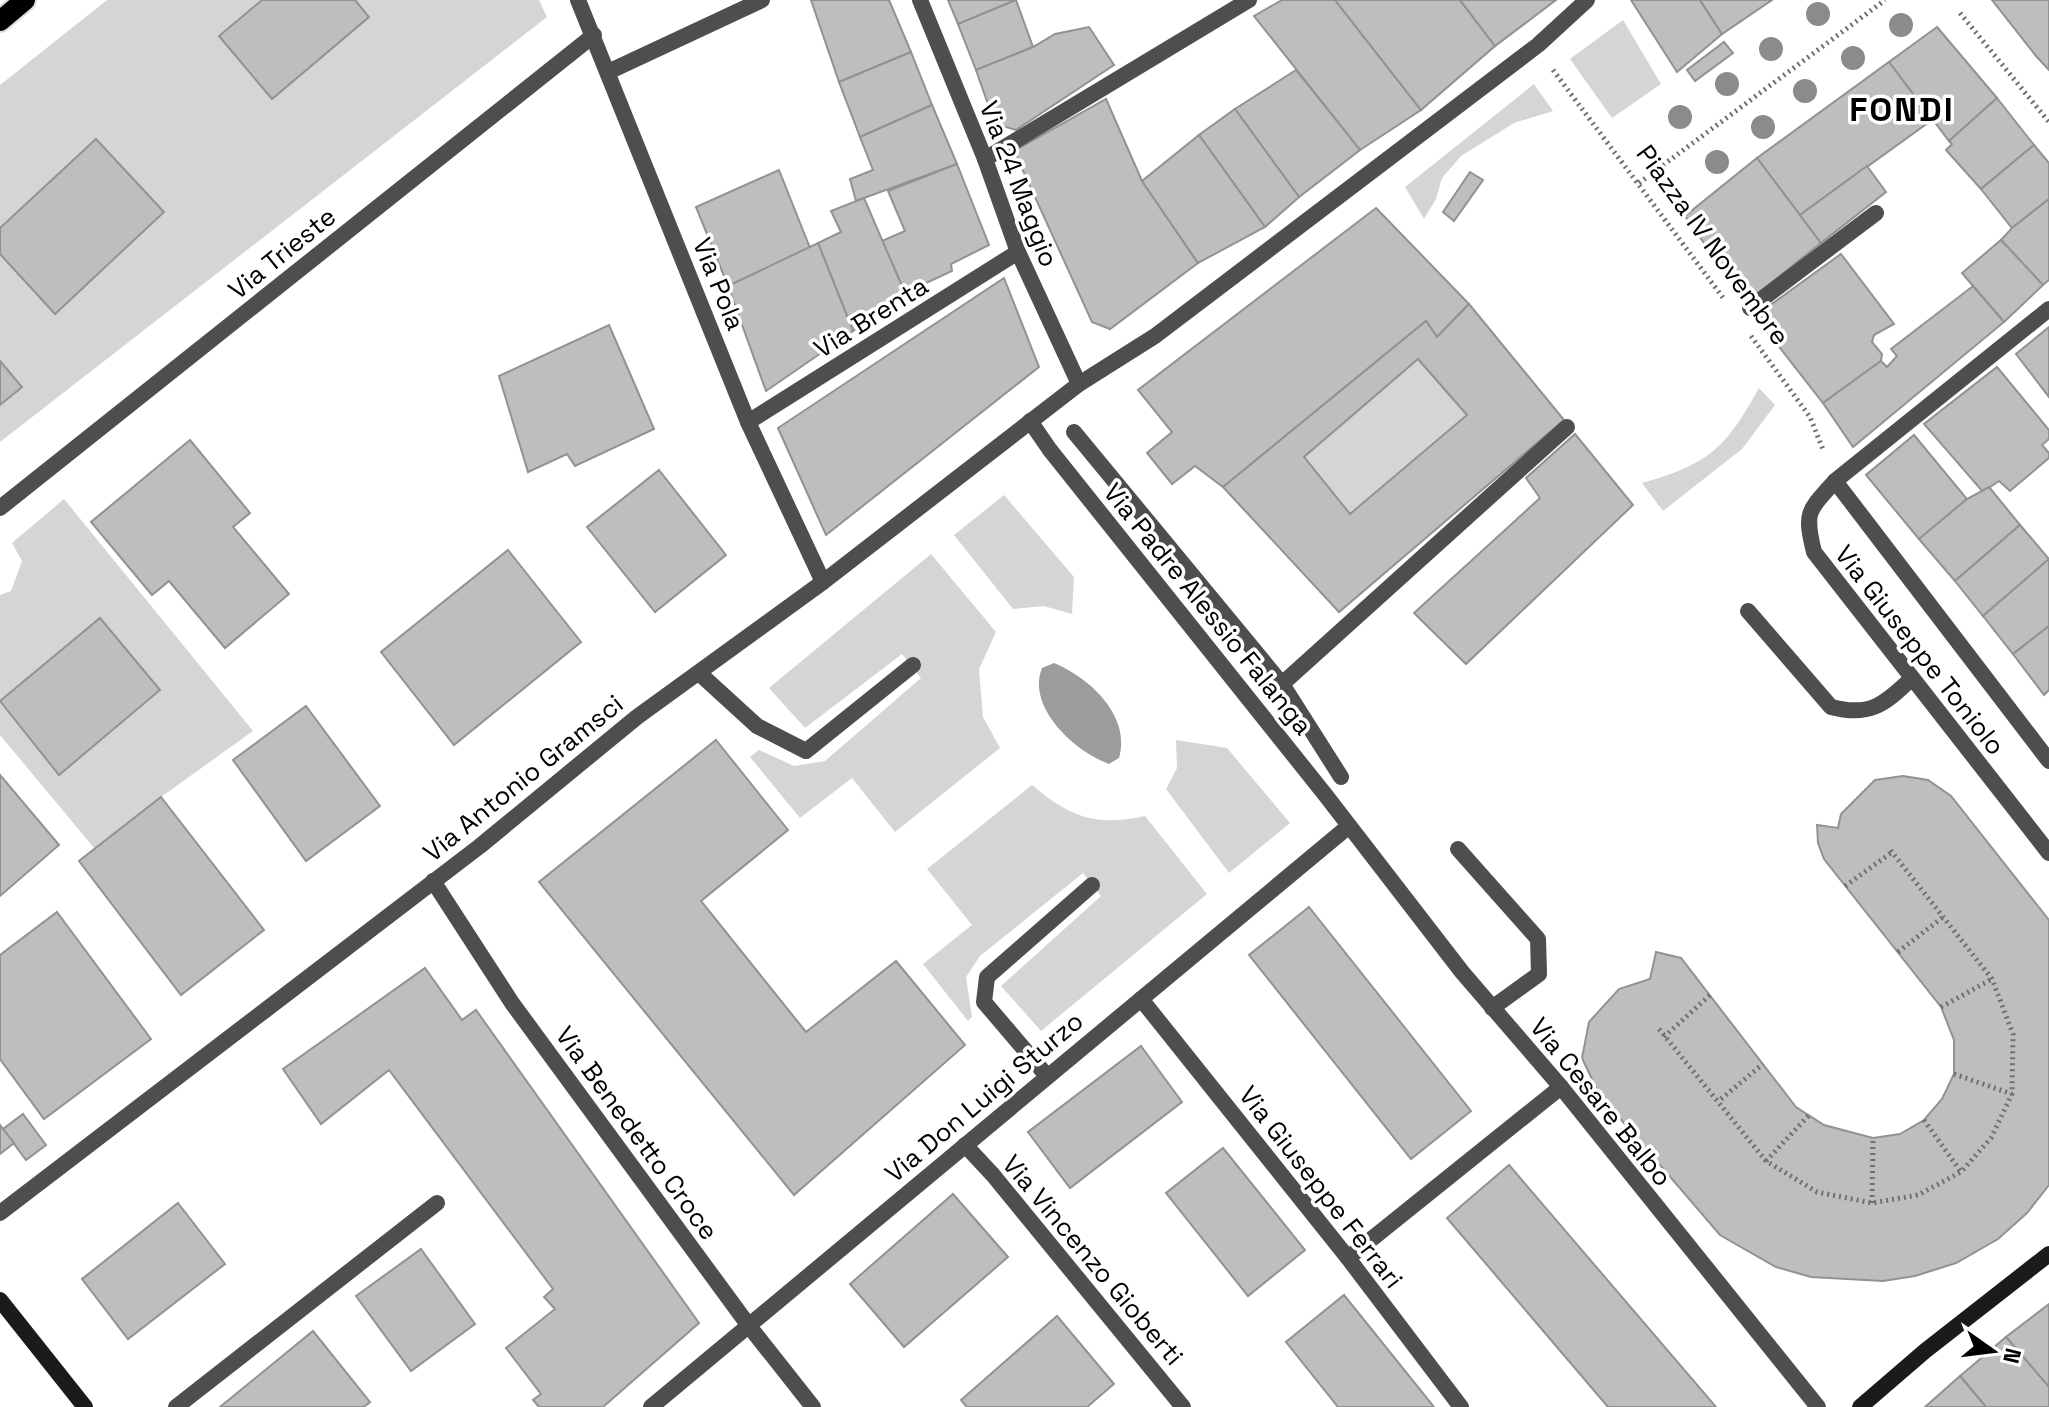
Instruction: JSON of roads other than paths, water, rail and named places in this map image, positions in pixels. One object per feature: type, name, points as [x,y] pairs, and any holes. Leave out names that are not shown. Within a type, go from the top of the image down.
[{"type":"main road","points":[[0,21],[25,0]]},
{"type":"street","name":"Via Pola","points":[[578,0],[748,422],[823,582]]},
{"type":"street","points":[[608,72],[762,0]]},
{"type":"street","name":"Via 24 Maggio","points":[[920,0],[985,159],[1018,252],[1079,384]]},
{"type":"street","points":[[985,159],[1249,0]]},
{"type":"street","name":"Via Antonio Gramsci","points":[[0,1213],[480,846],[637,717],[823,582],[1079,384],[1155,336],[1538,45],[1587,0]]},
{"type":"street","name":"Via Trieste","points":[[0,508],[594,35]]},
{"type":"street","points":[[1750,308],[1876,213]]},
{"type":"street","name":"Via Brenta","points":[[748,422],[1018,252]]},
{"type":"street","points":[[1835,481],[2049,309]]},
{"type":"street","name":"Via Padre Alessio Falanga","points":[[1030,421],[1349,826]]},
{"type":"street","points":[[1282,684],[1567,427]]},
{"type":"street","points":[[1074,432],[1282,684],[1341,777]]},
{"type":"street","name":"Via Giuseppe Toniolo","points":[[2049,761],[1835,481],[1814,504],[1806,522],[1814,552],[2049,853]]},
{"type":"street","points":[[1748,611],[1831,707],[1851,712],[1884,705],[1911,679]]},
{"type":"street","points":[[699,673],[757,726],[806,751],[913,665]]},
{"type":"street","name":"Via Don Luigi Sturzo","points":[[651,1407],[1349,826]]},
{"type":"street","name":"Via Cesare Balbo","points":[[1349,826],[1492,1008],[1561,1087],[1818,1407]]},
{"type":"street","points":[[1458,849],[1538,939],[1539,974],[1492,1008]]},
{"type":"street","name":"Via Benedetto Croce","points":[[433,881],[512,1003],[749,1326],[813,1407]]},
{"type":"street","points":[[1047,1076],[984,1002],[987,977],[1092,885]]},
{"type":"street","name":"Via Giuseppe Ferrari","points":[[1141,999],[1348,1258],[1461,1407]]},
{"type":"street","points":[[1348,1258],[1561,1087]]},
{"type":"street","name":"Via Vincenzo Gioberti","points":[[965,1145],[1183,1407]]},
{"type":"street","points":[[176,1407],[437,1203]]},
{"type":"street","points":[[1860,1407],[1925,1351],[2049,1254]]},
{"type":"street","points":[[0,1300],[85,1407]]},
{"type":"district","name":"FONDI","points":[[1902,109]]}]
